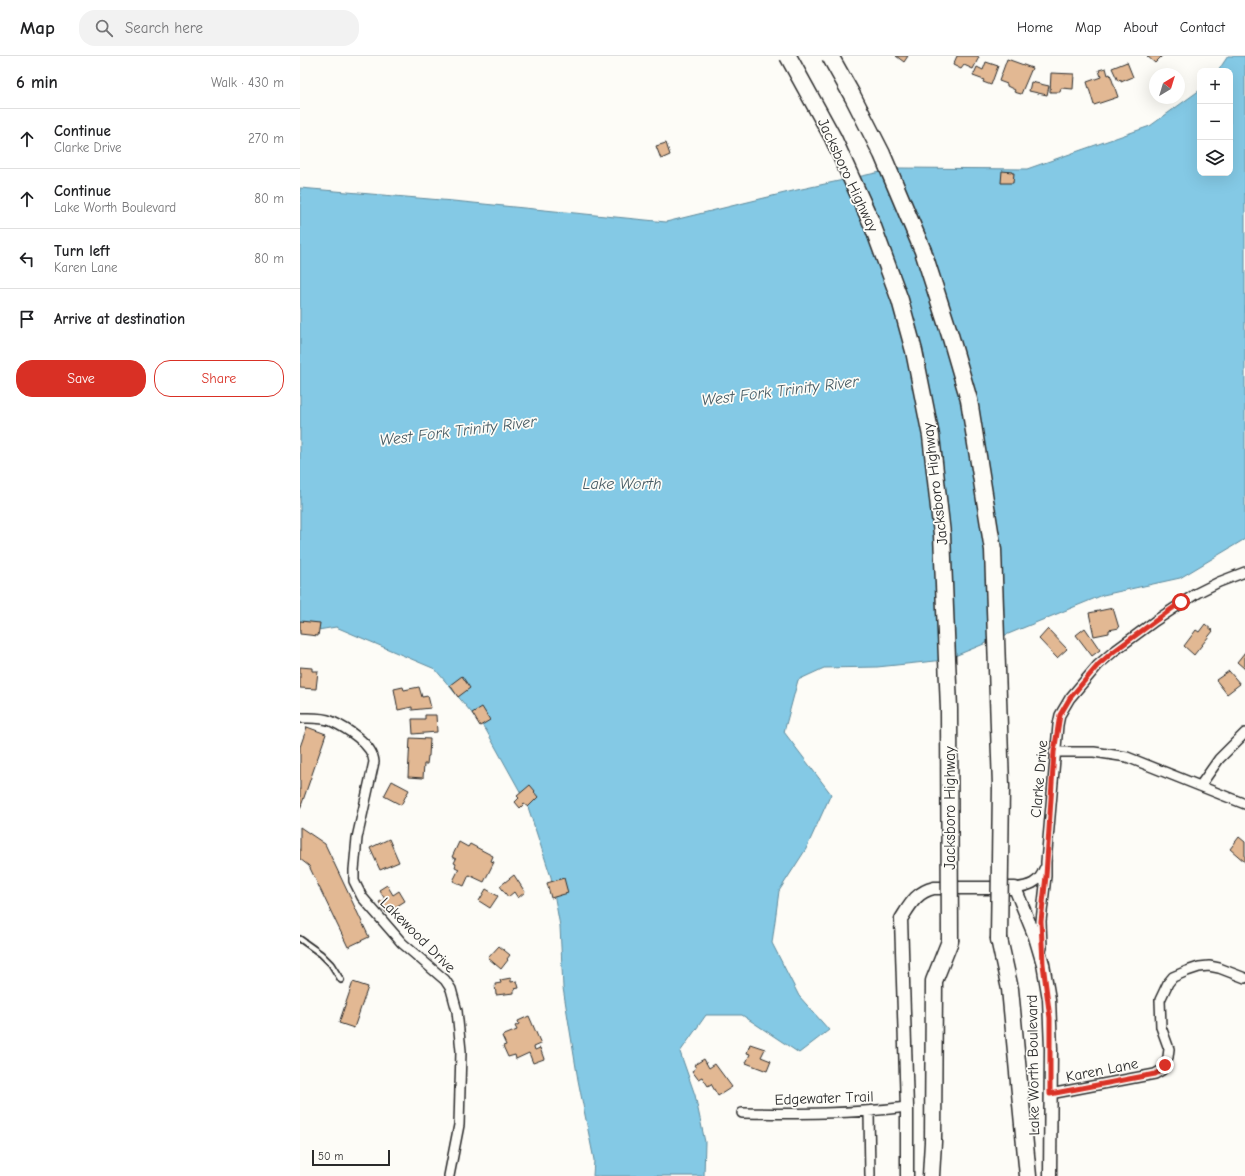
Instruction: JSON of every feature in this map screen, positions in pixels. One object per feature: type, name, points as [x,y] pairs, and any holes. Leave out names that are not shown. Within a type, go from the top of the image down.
[{"type":"highway","name":"Jacksboro Highway","points":[[788,56],[833,138],[875,231],[900,300],[914,351],[931,436],[942,534],[949,709],[950,941],[934,981],[933,1142],[931,1176]]},
{"type":"highway","points":[[830,56],[882,154],[923,251],[969,400],[993,550],[1001,786],[1000,939],[1010,988],[1028,1176]]},
{"type":"main road","points":[[907,1176],[907,1107],[901,920],[918,895],[926,890],[934,888],[1015,888]]},
{"type":"main road","name":"Lake Worth Boulevard","points":[[1015,888],[1030,923],[1043,964],[1050,1018],[1050,1176]]},
{"type":"street","name":"Clarke Drive","points":[[1043,964],[1041,921],[1046,876],[1054,752],[1060,715],[1070,698],[1098,665],[1113,652],[1181,602],[1219,582],[1245,572]]},
{"type":"street","name":"Lakewood Drive","points":[[300,718],[330,720],[359,738],[370,748],[374,762],[357,838],[354,881],[362,897],[402,943],[445,980],[452,993],[457,1011],[461,1051],[459,1125],[449,1176]]},
{"type":"street","points":[[1200,786],[1219,758],[1245,733]]},
{"type":"street","points":[[1054,752],[1094,752],[1127,757],[1245,804]]},
{"type":"street","points":[[1015,888],[1026,886],[1037,881],[1046,862]]},
{"type":"street","name":"Karen Lane","points":[[1050,1094],[1155,1074],[1162,1070],[1168,1057],[1169,1049],[1161,1027],[1160,1000],[1168,983],[1173,977],[1199,967],[1209,966],[1219,968],[1245,978]]},
{"type":"street","name":"Edgewater Trail","points":[[742,1113],[810,1115],[869,1112],[907,1107]]},
{"type":"street","points":[[869,1112],[870,1176]]},
{"type":"lane","points":[[300,939],[321,954],[331,964],[341,980]]},
{"type":"water","name":"Lake Worth","points":[[1228,56],[1245,56],[1245,539],[1180,578],[1103,595],[945,660],[877,667],[824,668],[798,680],[784,732],[831,794],[806,849],[779,891],[772,943],[799,996],[829,1030],[799,1053],[742,1015],[706,1015],[680,1052],[695,1095],[705,1142],[704,1176],[593,1176],[594,1160],[578,1080],[563,988],[560,926],[551,877],[527,804],[486,730],[435,669],[336,627],[300,633],[300,188],[453,201],[666,222],[797,190],[899,168],[1027,169],[1150,126],[1181,104],[1185,104],[1185,101],[1197,92],[1197,176],[1233,176],[1233,68],[1220,68]]},
{"type":"building","points":[[896,56],[908,56],[904,62]]},
{"type":"building","points":[[957,56],[979,57],[973,69],[964,65],[961,69],[953,65]]},
{"type":"building","points":[[1147,56],[1162,56],[1155,63]]},
{"type":"building","points":[[1007,59],[1032,68],[1021,94],[1014,92],[1015,90],[1007,86],[1007,84],[999,81]]},
{"type":"building","points":[[986,62],[998,66],[991,85],[983,82],[984,80],[973,76],[977,67],[983,70]]},
{"type":"building","points":[[1127,62],[1133,77],[1121,82],[1121,80],[1118,81],[1112,68]]},
{"type":"building","points":[[1106,68],[1108,75],[1110,74],[1118,97],[1094,105],[1087,82],[1101,77],[1099,70]]},
{"type":"building","points":[[1051,73],[1074,74],[1073,89],[1061,88],[1060,92],[1050,92]]},
{"type":"building","points":[[1031,82],[1049,86],[1047,95],[1029,91]]},
{"type":"building","points":[[666,143],[670,155],[661,159],[656,146]]},
{"type":"building","points":[[1002,171],[1014,173],[1013,183],[1001,183]]},
{"type":"building","points":[[1113,608],[1119,628],[1109,630],[1109,633],[1094,636],[1089,613]]},
{"type":"building","points":[[300,621],[320,623],[318,636],[300,634]]},
{"type":"building","points":[[1205,624],[1213,631],[1194,655],[1184,646],[1196,630],[1199,632]]},
{"type":"building","points":[[1085,628],[1100,650],[1092,656],[1076,635]]},
{"type":"building","points":[[1048,629],[1067,649],[1057,658],[1039,639]]},
{"type":"building","points":[[1245,652],[1245,669],[1237,662]]},
{"type":"building","points":[[300,667],[312,668],[312,671],[318,671],[316,689],[300,688]]},
{"type":"building","points":[[1229,671],[1240,684],[1227,694],[1216,680]]},
{"type":"building","points":[[462,676],[470,688],[458,697],[450,685]]},
{"type":"building","points":[[403,687],[404,690],[419,687],[422,697],[428,696],[431,708],[412,710],[412,707],[398,710],[394,689]]},
{"type":"building","points":[[482,707],[490,720],[480,726],[472,713]]},
{"type":"building","points":[[425,715],[436,715],[437,732],[413,734],[412,719],[425,719]]},
{"type":"building","points":[[307,727],[326,734],[300,809],[300,747]]},
{"type":"building","points":[[410,738],[430,739],[429,756],[427,764],[424,764],[423,778],[408,777]]},
{"type":"building","points":[[392,781],[409,790],[401,805],[384,796]]},
{"type":"building","points":[[530,785],[538,797],[528,807],[524,804],[520,808],[515,802],[519,798],[517,796]]},
{"type":"building","points":[[300,827],[325,844],[369,937],[348,947],[309,866],[300,859]]},
{"type":"building","points":[[1239,837],[1245,842],[1245,862],[1230,849]]},
{"type":"building","points":[[389,839],[399,862],[380,870],[370,848]]},
{"type":"building","points":[[459,842],[468,847],[470,844],[493,856],[491,861],[494,862],[484,882],[469,875],[464,886],[453,881],[459,869],[455,867],[456,864],[454,863],[456,859],[452,857]]},
{"type":"building","points":[[514,875],[525,892],[518,898],[514,892],[508,897],[500,886]]},
{"type":"building","points":[[564,878],[568,893],[551,898],[547,883]]},
{"type":"building","points":[[387,885],[393,895],[399,891],[405,901],[386,913],[379,902],[385,899],[379,890]]},
{"type":"building","points":[[486,889],[498,896],[490,908],[479,901]]},
{"type":"building","points":[[499,946],[510,955],[501,969],[488,958]]},
{"type":"building","points":[[511,978],[511,982],[517,981],[519,988],[514,989],[514,993],[496,995],[495,984],[501,983],[500,980]]},
{"type":"building","points":[[353,982],[368,987],[354,1028],[339,1023]]},
{"type":"building","points":[[529,1016],[541,1044],[534,1047],[535,1050],[540,1048],[544,1059],[533,1063],[529,1053],[516,1059],[515,1055],[508,1057],[503,1046],[506,1045],[502,1036],[517,1030],[515,1026],[519,1024],[518,1021]]},
{"type":"building","points":[[750,1044],[765,1049],[761,1057],[771,1061],[767,1071],[746,1063],[750,1054],[747,1053]]},
{"type":"building","points":[[704,1059],[709,1068],[715,1064],[732,1087],[718,1096],[711,1084],[708,1086],[702,1077],[698,1079],[692,1071],[696,1068],[694,1065]]},
{"type":"route","points":[[1165,1065],[1162,1070],[1155,1074],[1050,1094],[1050,1018],[1043,964],[1041,921],[1046,876],[1054,752],[1060,715],[1070,698],[1098,665],[1113,652],[1181,602]]},
{"type":"water label","name":"West Fork Trinity River","points":[[780,390]]},
{"type":"water label","name":"West Fork Trinity River","points":[[458,430]]}]
